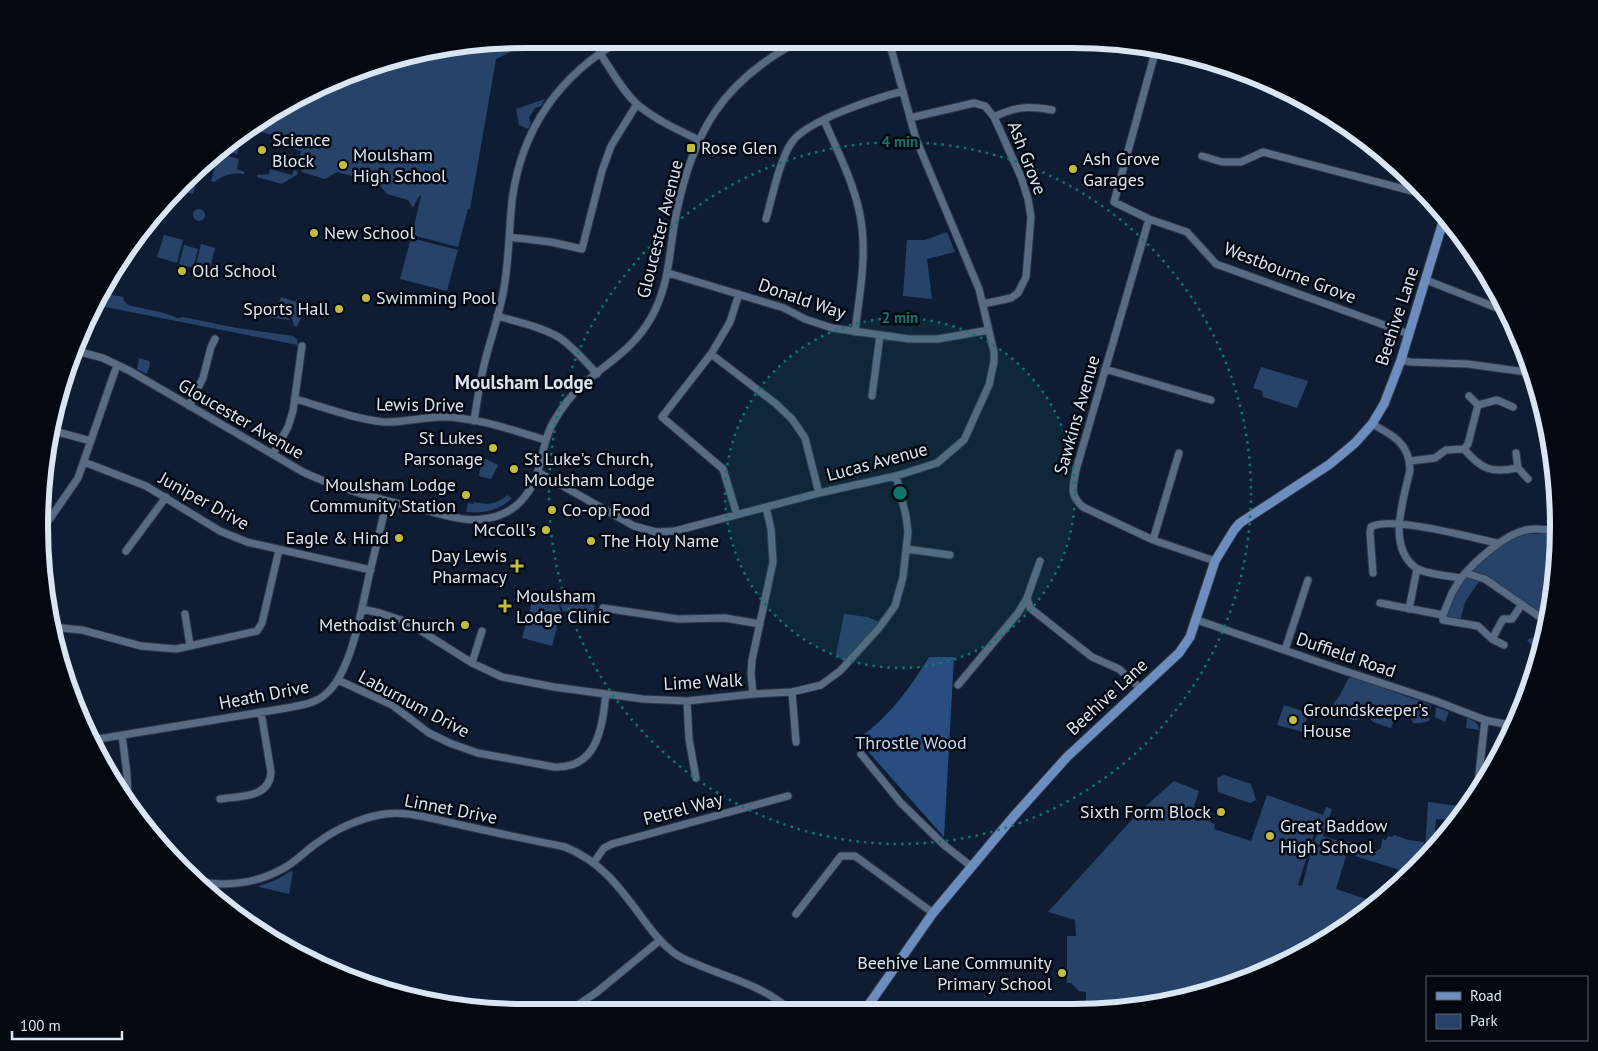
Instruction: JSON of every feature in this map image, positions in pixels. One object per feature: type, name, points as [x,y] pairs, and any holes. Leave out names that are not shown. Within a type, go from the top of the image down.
[{"type":"main road","name":"Beehive Lane","points":[[869,1004],[933,913],[1014,816],[1067,757],[1179,653],[1190,637],[1216,562],[1240,523],[1330,464],[1356,443],[1372,424],[1384,404],[1401,360],[1443,223]]},
{"type":"street","points":[[474,421],[484,362],[498,316],[505,282],[513,199],[521,162],[545,107],[564,83],[610,48]]},
{"type":"street","name":"Lucas Avenue","points":[[538,472],[634,526],[656,532],[675,531],[819,493],[896,476],[937,463],[964,440],[992,378],[994,352],[974,276],[916,139],[892,48]]},
{"type":"street","name":"Gloucester Avenue","points":[[81,352],[117,365],[303,472],[324,482],[387,501],[466,519],[481,520],[494,517],[512,509],[521,502],[532,487],[538,472],[545,440],[554,420],[567,400],[620,354],[643,331],[658,304],[668,274],[676,215],[686,174],[699,140],[713,115],[734,88],[764,61],[784,49]]},
{"type":"street","points":[[600,55],[637,104],[673,128],[699,140]]},
{"type":"street","name":"Westbourne Grove","points":[[1154,55],[1114,202],[1149,220],[1187,232],[1216,264],[1409,334]]},
{"type":"street","points":[[766,219],[784,158],[792,141],[805,130],[824,120],[876,98],[903,90]]},
{"type":"street","name":"Ash Grove","points":[[910,118],[974,103],[985,106],[994,117],[1025,188],[1031,217],[1026,277],[1018,293],[1011,298],[982,304]]},
{"type":"street","points":[[509,237],[551,242],[582,249],[602,171],[611,146],[637,104]]},
{"type":"street","points":[[994,117],[1012,109],[1024,107],[1052,110]]},
{"type":"street","points":[[824,120],[849,176],[857,201],[862,228],[862,283],[856,332]]},
{"type":"street","points":[[1202,156],[1222,162],[1241,162],[1263,152],[1415,193]]},
{"type":"street","name":"Sawkins Avenue","points":[[1149,220],[1076,470],[1072,491],[1075,500],[1083,507],[1153,540],[1216,562]]},
{"type":"street","name":"Donald Way","points":[[668,274],[784,308],[805,320],[832,328],[909,339],[938,339],[989,330]]},
{"type":"street","points":[[1426,280],[1498,308]]},
{"type":"street","points":[[737,515],[723,469],[662,418],[711,354],[730,322],[739,294]]},
{"type":"street","points":[[498,316],[560,338],[581,356],[597,374]]},
{"type":"street","points":[[872,396],[880,335]]},
{"type":"street","points":[[189,406],[203,378],[211,347],[215,340]]},
{"type":"street","points":[[273,454],[288,426],[295,399],[302,346]]},
{"type":"street","points":[[711,354],[775,403],[792,419],[805,438],[819,493]]},
{"type":"street","points":[[1401,360],[1468,364],[1525,373]]},
{"type":"street","points":[[48,521],[78,478],[117,365]]},
{"type":"street","points":[[1105,369],[1211,400]]},
{"type":"street","points":[[1469,396],[1478,405]]},
{"type":"street","name":"Lewis Drive","points":[[295,399],[384,422],[442,417],[474,421],[545,440]]},
{"type":"street","points":[[1478,405],[1497,400],[1513,407]]},
{"type":"street","points":[[1464,449],[1468,444],[1478,405]]},
{"type":"street","points":[[1372,424],[1404,446],[1410,461],[1399,538],[1401,550],[1407,559],[1417,569],[1484,579],[1540,617]]},
{"type":"street","points":[[57,432],[91,441]]},
{"type":"street","points":[[1410,461],[1435,458],[1446,450],[1464,449],[1482,466],[1499,472],[1518,468]]},
{"type":"street","points":[[1153,540],[1179,453]]},
{"type":"street","points":[[1516,453],[1518,468],[1528,479]]},
{"type":"street","name":"Juniper Drive","points":[[84,462],[146,486],[220,531],[247,542],[371,570]]},
{"type":"street","name":"Lime Walk","points":[[362,609],[407,622],[472,663],[502,677],[643,699],[687,701],[792,692],[821,685],[840,671],[879,628],[895,606],[904,577],[908,532],[896,476]]},
{"type":"street","points":[[126,551],[166,497]]},
{"type":"street","name":"Heath Drive","points":[[98,739],[312,703],[329,692],[338,680],[350,652],[387,501]]},
{"type":"street","points":[[753,694],[752,660],[773,562],[772,529],[766,507]]},
{"type":"street","points":[[1373,573],[1370,533],[1371,527],[1375,524],[1400,524],[1497,543]]},
{"type":"street","points":[[1504,645],[1492,639],[1478,626],[1443,620],[1443,615],[1452,593],[1463,576],[1497,543],[1525,530],[1550,531]]},
{"type":"street","points":[[907,549],[950,555]]},
{"type":"street","points":[[59,629],[82,630],[141,646],[176,648],[257,631],[262,623],[279,550]]},
{"type":"street","points":[[958,686],[1018,613],[1027,598],[1040,561]]},
{"type":"street","points":[[1409,609],[1417,569]]},
{"type":"street","points":[[1285,650],[1308,580]]},
{"type":"street","points":[[1027,598],[1030,608],[1092,656],[1119,668],[1140,688]]},
{"type":"street","points":[[1380,603],[1443,615]]},
{"type":"street","points":[[1492,639],[1503,619],[1512,619],[1522,604]]},
{"type":"street","points":[[603,608],[678,619],[725,618],[760,624]]},
{"type":"street","points":[[185,614],[190,645]]},
{"type":"street","name":"Duffield Road","points":[[1196,620],[1436,701],[1485,720],[1507,724]]},
{"type":"street","points":[[472,663],[482,631]]},
{"type":"street","name":"Laburnum Drive","points":[[338,680],[392,705],[429,733],[452,744],[478,753],[554,767],[578,762],[593,748],[601,728],[606,694]]},
{"type":"street","points":[[792,692],[796,742]]},
{"type":"street","points":[[687,701],[689,739],[696,778]]},
{"type":"street","points":[[220,799],[255,794],[268,784],[271,772],[261,712]]},
{"type":"street","points":[[1479,776],[1485,720]]},
{"type":"street","points":[[122,735],[128,790]]},
{"type":"street","points":[[861,754],[901,804],[944,845],[972,867]]},
{"type":"street","name":"Petrel Way","points":[[594,862],[604,848],[612,844],[788,796]]},
{"type":"street","name":"Linnet Drive","points":[[208,884],[231,884],[262,878],[291,864],[314,844],[332,833],[363,820],[390,813],[437,820],[565,847],[594,862],[616,884],[659,941],[676,955],[757,988],[783,1004]]},
{"type":"street","points":[[796,914],[842,856],[855,856],[933,913]]},
{"type":"street","points":[[579,1004],[597,992],[659,941]]},
{"type":"green space","points":[[518,48],[496,59],[470,209],[468,209],[458,247],[412,235],[421,196],[419,196],[413,208],[408,200],[387,194],[378,183],[337,172],[325,179],[302,172],[298,163],[301,151],[294,149],[298,135],[296,135],[292,149],[273,144],[275,136],[256,131],[314,97],[372,73],[432,57],[463,52]]},
{"type":"green space","points":[[545,99],[541,106],[535,108],[529,118],[531,123],[528,129],[519,125],[516,109]]},
{"type":"green space","points":[[241,142],[237,154],[228,151]]},
{"type":"green space","points":[[224,155],[239,159],[237,169],[245,172],[244,174],[232,174],[214,182],[211,181],[217,161]]},
{"type":"green space","points":[[270,169],[292,175],[294,170],[298,174],[282,184],[257,177],[257,175],[269,174]]},
{"type":"green space","points":[[197,179],[193,194],[184,192]]},
{"type":"green space","points":[[199,209],[205,215],[199,221],[193,215]]},
{"type":"green space","points":[[947,232],[955,252],[927,259],[932,299],[903,296],[907,240],[925,240]]},
{"type":"green space","points":[[164,235],[183,240],[177,263],[157,257]]},
{"type":"green space","points":[[411,238],[458,250],[447,291],[400,279]]},
{"type":"green space","points":[[201,244],[215,248],[209,272],[195,268]]},
{"type":"green space","points":[[184,245],[198,249],[193,268],[179,264]]},
{"type":"green space","points":[[108,294],[123,297],[128,305],[178,318],[183,317],[237,328],[293,336],[297,339],[298,345],[101,306]]},
{"type":"green space","points":[[281,297],[297,302],[302,306],[303,315],[297,326],[294,326],[292,319],[279,302]]},
{"type":"green space","points":[[279,305],[290,320],[265,317],[264,314],[278,308]]},
{"type":"green space","points":[[139,358],[149,361],[150,365],[147,374],[137,369]]},
{"type":"green space","points":[[1261,367],[1308,381],[1297,408],[1263,397],[1262,391],[1253,388]]},
{"type":"green space","points":[[482,457],[498,465],[491,479],[479,476]]},
{"type":"green space","points":[[507,495],[512,498],[502,506],[485,512],[466,512],[468,503],[492,503],[499,501]]},
{"type":"green space","points":[[1527,532],[1529,534],[1550,533],[1546,588],[1542,615],[1469,571],[1480,560],[1484,560],[1504,544]]},
{"type":"green space","points":[[1465,576],[1480,580],[1465,602],[1460,621],[1449,619],[1446,616],[1447,607]]},
{"type":"green space","points":[[534,595],[557,599],[561,612],[552,646],[522,638]]},
{"type":"green space","points":[[558,599],[595,604],[593,615],[563,611]]},
{"type":"green space","points":[[844,614],[868,617],[881,623],[845,663],[836,655]]},
{"type":"green space","points":[[1537,634],[1535,643],[1532,646],[1527,640]]},
{"type":"green space","name":"Throstle Wood","points":[[929,657],[954,657],[944,837],[857,739],[888,713]]},
{"type":"green space","points":[[1352,677],[1431,705],[1429,721],[1413,723],[1410,716],[1402,713],[1395,717],[1391,728],[1373,722],[1366,713],[1361,718],[1353,720],[1335,712],[1331,707],[1348,679]]},
{"type":"green space","points":[[1284,705],[1308,713],[1303,732],[1277,725]]},
{"type":"green space","points":[[1436,707],[1449,712],[1445,722],[1435,717]]},
{"type":"green space","points":[[1467,718],[1477,723],[1479,730],[1466,728]]},
{"type":"green space","points":[[1224,775],[1251,784],[1256,800],[1250,803],[1218,792],[1217,778]]},
{"type":"green space","points":[[1174,781],[1199,791],[1193,809],[1213,815],[1210,822],[1215,824],[1214,829],[1251,841],[1267,795],[1323,815],[1326,807],[1332,809],[1323,836],[1345,843],[1347,841],[1352,843],[1351,847],[1341,852],[1314,843],[1320,826],[1317,824],[1298,885],[1302,886],[1313,845],[1346,856],[1336,889],[1369,900],[1312,939],[1284,954],[1226,978],[1166,994],[1086,1003],[1086,992],[1079,991],[1071,983],[1067,983],[1067,936],[1076,936],[1075,920],[1048,912],[1138,813]]},
{"type":"green space","points":[[1428,802],[1458,806],[1449,820],[1436,819],[1435,838],[1425,848]]},
{"type":"green space","points":[[1394,835],[1408,840],[1424,842],[1423,850],[1402,871],[1355,856],[1361,843],[1365,851],[1374,853],[1381,848],[1382,839],[1386,840],[1388,836],[1392,837]]},
{"type":"green space","points":[[291,871],[293,872],[289,894],[259,887],[276,880]]},
{"type":"place","name":"Rose Glen","points":[[691,148]]},
{"type":"place","name":"Science Block","points":[[262,150]]},
{"type":"place","name":"Moulsham High School","points":[[343,165]]},
{"type":"place","name":"Ash Grove Garages","points":[[1073,169]]},
{"type":"place","name":"New School","points":[[314,233]]},
{"type":"place","name":"Old School","points":[[182,271]]},
{"type":"place","name":"Swimming Pool","points":[[366,298]]},
{"type":"place","name":"Sports Hall","points":[[339,309]]},
{"type":"place","name":"St Lukes Parsonage","points":[[493,448]]},
{"type":"place","name":"St Luke's Church, Moulsham Lodge","points":[[514,469]]},
{"type":"place","name":"Moulsham Lodge Community Station","points":[[466,495]]},
{"type":"place","name":"Co-op Food","points":[[552,510]]},
{"type":"place","name":"McColl's","points":[[546,530]]},
{"type":"place","name":"Eagle & Hind","points":[[399,538]]},
{"type":"place","name":"The Holy Name","points":[[591,541]]},
{"type":"place","name":"Day Lewis Pharmacy","points":[[517,566]]},
{"type":"place","name":"Moulsham Lodge Clinic","points":[[505,606]]},
{"type":"place","name":"Methodist Church","points":[[465,625]]},
{"type":"place","name":"Groundskeeper's House","points":[[1293,720]]},
{"type":"place","name":"Sixth Form Block","points":[[1221,812]]},
{"type":"place","name":"Great Baddow High School","points":[[1270,836]]},
{"type":"place","name":"Beehive Lane Community Primary School","points":[[1062,973]]},
{"type":"district","name":"Moulsham Lodge","points":[[524,382]]}]
